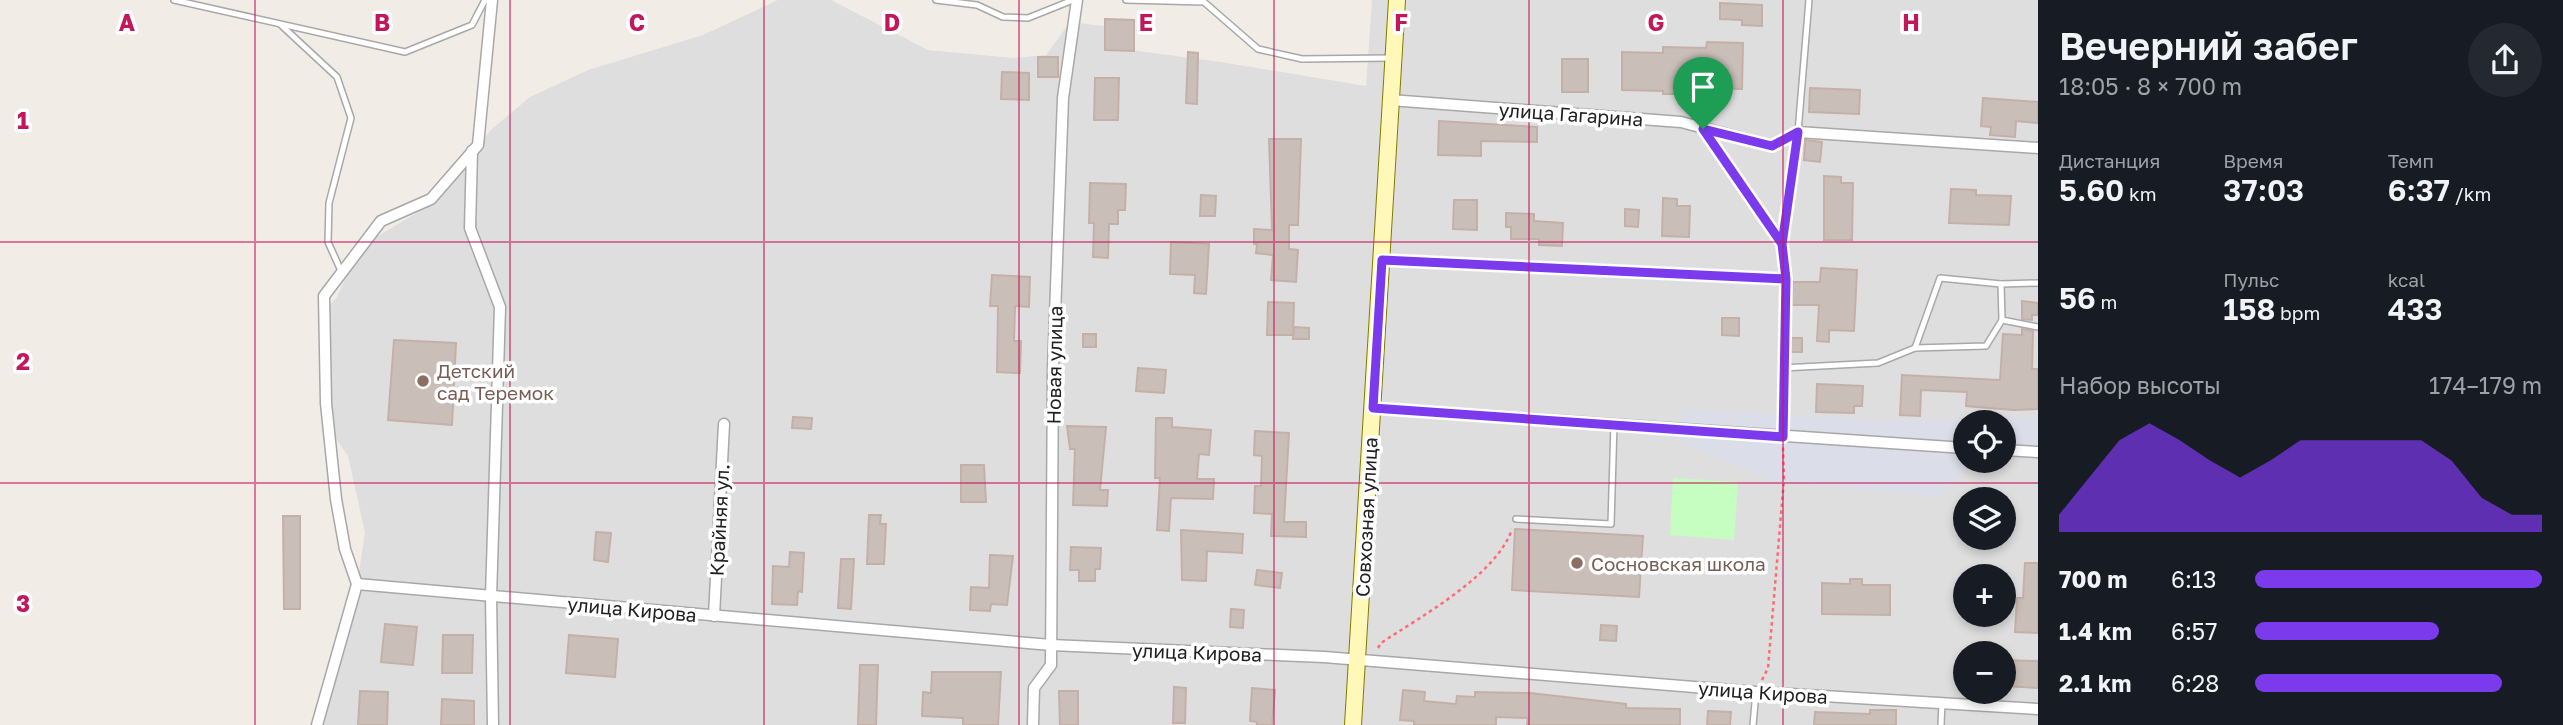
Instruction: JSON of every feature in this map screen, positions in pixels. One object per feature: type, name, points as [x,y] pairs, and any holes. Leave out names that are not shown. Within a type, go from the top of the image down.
[{"type":"main road","name":"Совхозная улица","points":[[1353,725],[1366,660],[1373,408],[1397,0]]},
{"type":"street","points":[[317,725],[358,584],[345,549],[338,512],[326,403],[324,296],[381,221],[432,198],[478,145],[492,0]]},
{"type":"street","name":"Новая улица","points":[[1032,725],[1034,688],[1051,665],[1053,369],[1063,98],[1075,0]]},
{"type":"street","name":"улица Гагарина","points":[[1390,100],[1681,122],[1772,146],[1798,132],[2038,148]]},
{"type":"street","points":[[472,151],[470,228],[500,307],[491,597],[493,725]]},
{"type":"street","points":[[1382,260],[1786,279]]},
{"type":"street","points":[[1373,408],[1953,447]]},
{"type":"street","name":"Крайняя ул.","points":[[714,617],[724,424]]},
{"type":"street","points":[[2016,451],[2038,452]]},
{"type":"street","name":"улица Кирова","points":[[358,584],[1051,645],[1366,660],[1756,692],[2038,709]]},
{"type":"lane","points":[[174,0],[405,52],[472,24],[485,0]]},
{"type":"lane","points":[[936,0],[977,5],[1003,17],[1028,18],[1075,0]]},
{"type":"lane","points":[[1126,0],[1204,2],[1258,49],[1302,59],[1393,58]]},
{"type":"lane","points":[[1783,437],[1782,368],[1786,279],[1782,244],[1798,132],[1809,0]]},
{"type":"lane","points":[[281,24],[337,77],[351,118],[329,203],[328,242],[342,273]]},
{"type":"lane","points":[[1915,348],[1940,278],[2001,284],[2038,283]]},
{"type":"lane","points":[[1782,368],[1878,363],[1915,348],[1986,346],[2002,320],[2001,284]]},
{"type":"lane","points":[[2002,320],[2038,327]]},
{"type":"lane","points":[[1516,519],[1611,524],[1614,424]]},
{"type":"lane","points":[[1753,725],[1756,692]]},
{"type":"lane","points":[[1941,725],[1942,703]]},
{"type":"path","points":[[1703,129],[1782,244]]},
{"type":"path","points":[[1756,692],[1768,668],[1784,479],[1783,437]]},
{"type":"path","points":[[1366,660],[1381,642],[1469,584],[1508,541],[1516,519]]},
{"type":"shaded area","points":[[778,0],[831,0],[928,50],[1014,58],[1046,55],[1070,22],[1120,28],[1116,48],[1366,86],[1372,0],[2038,0],[2038,725],[318,725],[357,584],[365,533],[348,456],[337,440],[326,403],[319,340],[329,306],[337,297],[355,257],[368,242],[418,212],[492,129],[530,97],[588,70],[703,35]]},
{"type":"shaded area","points":[[1682,409],[1878,420],[1953,419],[1953,473],[1962,473],[1940,497],[1773,481],[1681,442]]},
{"type":"shaded area","points":[[2016,418],[2037,418],[2038,461],[2016,458]]},
{"type":"green space","points":[[1673,478],[1738,482],[1734,540],[1670,535]]},
{"type":"building","points":[[1720,3],[1762,5],[1762,26],[1742,25],[1742,20],[1720,19]]},
{"type":"building","points":[[1105,19],[1134,20],[1134,51],[1105,50]]},
{"type":"building","points":[[1707,42],[1743,43],[1742,89],[1706,88],[1706,82],[1681,82],[1681,87],[1676,87],[1676,94],[1622,90],[1622,52],[1663,53],[1663,47],[1706,48]]},
{"type":"building","points":[[1188,52],[1198,53],[1197,104],[1186,103]]},
{"type":"building","points":[[1038,57],[1058,57],[1058,77],[1038,77]]},
{"type":"building","points":[[1562,59],[1588,59],[1588,92],[1562,92]]},
{"type":"building","points":[[1002,72],[1029,73],[1029,100],[1001,99]]},
{"type":"building","points":[[1095,78],[1119,78],[1118,120],[1094,120]]},
{"type":"building","points":[[1810,88],[1860,90],[1859,114],[1809,112]]},
{"type":"building","points":[[1983,98],[2038,102],[2038,123],[2016,121],[2015,137],[1990,135],[1991,127],[1981,126]]},
{"type":"building","points":[[1439,121],[1537,127],[1537,142],[1481,141],[1481,156],[1438,155]]},
{"type":"building","points":[[1269,139],[1301,139],[1298,225],[1289,225],[1289,249],[1298,250],[1296,282],[1271,280],[1273,255],[1256,253],[1257,244],[1254,244],[1254,229],[1272,230]]},
{"type":"building","points":[[1805,140],[1822,142],[1820,162],[1804,160]]},
{"type":"building","points":[[1824,176],[1841,177],[1841,183],[1853,183],[1852,240],[1824,240]]},
{"type":"building","points":[[1090,183],[1126,184],[1125,210],[1118,210],[1118,224],[1109,224],[1108,258],[1093,257],[1094,223],[1089,223]]},
{"type":"building","points":[[1951,189],[1976,190],[1976,195],[2011,196],[2009,225],[1949,223]]},
{"type":"building","points":[[1201,195],[1216,196],[1215,216],[1200,216]]},
{"type":"building","points":[[1663,198],[1677,199],[1677,206],[1690,206],[1689,237],[1662,236]]},
{"type":"building","points":[[1454,200],[1477,200],[1477,230],[1453,229]]},
{"type":"building","points":[[1625,209],[1639,210],[1638,227],[1625,226]]},
{"type":"building","points":[[1506,213],[1534,214],[1534,221],[1563,223],[1562,246],[1539,245],[1539,239],[1511,239],[1511,227],[1506,227]]},
{"type":"building","points":[[1171,242],[1209,244],[1206,294],[1194,293],[1195,275],[1170,274]]},
{"type":"building","points":[[1821,268],[1857,270],[1854,331],[1829,330],[1829,342],[1817,341],[1819,305],[1791,305],[1793,282],[1820,282]]},
{"type":"building","points":[[992,275],[1030,277],[1029,307],[1015,306],[1014,341],[1021,341],[1020,373],[997,372],[998,306],[990,306]]},
{"type":"building","points":[[2022,301],[2038,303],[2038,315],[2032,315],[2032,320],[2022,319]]},
{"type":"building","points":[[1268,302],[1294,303],[1293,335],[1267,335]]},
{"type":"building","points":[[1722,318],[1739,318],[1739,336],[1722,335]]},
{"type":"building","points":[[1294,327],[1309,328],[1309,339],[1293,339]]},
{"type":"building","points":[[2022,329],[2033,331],[2032,369],[2038,369],[2038,409],[1966,406],[1967,392],[1921,390],[1920,416],[1900,415],[1902,375],[2000,380],[2003,334],[2022,335]]},
{"type":"building","points":[[1083,334],[1096,334],[1096,347],[1083,347]]},
{"type":"building","points":[[1790,338],[1802,338],[1802,352],[1790,352]]},
{"type":"building","name":"Детский сад Теремок","points":[[394,340],[456,343],[452,425],[388,420]]},
{"type":"building","points":[[1138,368],[1166,370],[1164,393],[1136,391]]},
{"type":"building","points":[[1817,384],[1863,386],[1862,406],[1854,406],[1854,413],[1816,412]]},
{"type":"building","points":[[793,417],[812,418],[811,429],[792,428]]},
{"type":"building","points":[[1156,418],[1172,418],[1172,427],[1211,430],[1209,455],[1199,454],[1197,479],[1214,479],[1213,499],[1171,498],[1169,531],[1157,530],[1160,478],[1155,478]]},
{"type":"building","points":[[1067,426],[1106,427],[1100,490],[1108,490],[1107,506],[1073,505],[1075,449],[1070,449]]},
{"type":"building","points":[[1255,431],[1289,433],[1284,522],[1306,522],[1306,537],[1271,536],[1272,514],[1254,513],[1255,486],[1261,486],[1262,456],[1254,455]]},
{"type":"building","points":[[961,465],[984,465],[986,502],[961,502]]},
{"type":"building","points":[[869,515],[881,515],[880,524],[886,524],[884,564],[867,564]]},
{"type":"building","points":[[283,516],[300,516],[300,609],[284,609]]},
{"type":"building","name":"Сосновская школа","points":[[1515,529],[1643,536],[1639,597],[1512,590]]},
{"type":"building","points":[[1181,530],[1243,534],[1242,553],[1207,551],[1206,581],[1182,580]]},
{"type":"building","points":[[596,532],[611,533],[608,562],[594,560]]},
{"type":"building","points":[[1071,547],[1101,548],[1100,569],[1095,569],[1095,581],[1079,581],[1079,570],[1070,570]]},
{"type":"building","points":[[790,552],[804,553],[802,592],[798,591],[797,605],[772,604],[773,566],[789,567]]},
{"type":"building","points":[[990,555],[1013,556],[1007,605],[991,604],[990,611],[970,610],[971,587],[989,588]]},
{"type":"building","points":[[841,559],[854,559],[851,609],[838,608]]},
{"type":"building","points":[[2025,563],[2038,563],[2038,633],[2015,632],[2017,598],[2023,598]]},
{"type":"building","points":[[1257,570],[1282,573],[1280,588],[1255,585]]},
{"type":"building","points":[[1850,579],[1862,579],[1862,585],[1890,585],[1890,615],[1822,614],[1822,583],[1850,584]]},
{"type":"building","points":[[1231,609],[1244,610],[1243,628],[1230,627]]},
{"type":"building","points":[[385,624],[417,627],[413,665],[381,662]]},
{"type":"building","points":[[1601,625],[1617,626],[1616,641],[1600,640]]},
{"type":"building","points":[[443,635],[473,635],[472,673],[442,673]]},
{"type":"building","points":[[569,635],[618,639],[615,677],[566,673]]},
{"type":"building","points":[[2016,660],[2038,661],[2038,688],[2016,687]]},
{"type":"building","points":[[860,665],[878,665],[876,725],[858,725]]},
{"type":"building","points":[[932,672],[1001,672],[998,725],[963,725],[963,718],[922,716],[923,692],[931,693]]},
{"type":"building","points":[[1174,687],[1186,688],[1185,723],[1173,723]]},
{"type":"building","points":[[1252,688],[1275,690],[1272,725],[1257,725],[1257,722],[1250,721]]},
{"type":"building","points":[[1403,690],[1425,692],[1424,701],[1456,704],[1457,696],[1475,697],[1475,692],[1530,693],[1626,704],[1626,708],[1680,709],[1680,725],[1527,725],[1528,718],[1496,717],[1496,725],[1414,725],[1414,721],[1400,720]]},
{"type":"building","points":[[360,691],[388,692],[387,725],[358,725]]},
{"type":"building","points":[[1059,691],[1078,691],[1078,725],[1060,725]]},
{"type":"building","points":[[442,699],[474,701],[474,725],[441,725]]},
{"type":"building","points":[[1870,710],[1896,710],[1896,725],[1814,725],[1815,712],[1870,714]]},
{"type":"building","points":[[1708,711],[1731,712],[1730,725],[1707,725]]},
{"type":"place","name":"Детский сад Теремок","points":[[423,381]]},
{"type":"place","name":"Сосновская школа","points":[[1577,563]]},
{"type":"route","points":[[1703,129],[1772,146],[1798,132],[1782,244],[1786,279],[1382,260],[1373,408],[1783,437],[1782,368],[1786,279],[1782,244],[1703,129]]}]
